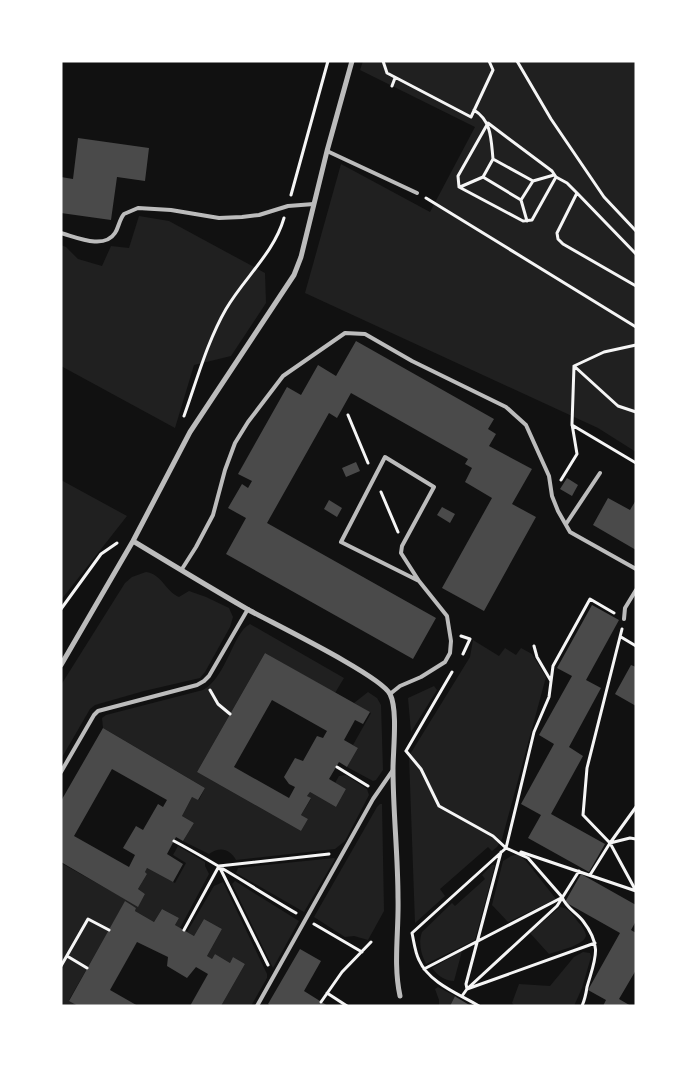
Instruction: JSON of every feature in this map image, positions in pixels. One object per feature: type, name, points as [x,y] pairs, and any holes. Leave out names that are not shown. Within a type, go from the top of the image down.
[{"type":"street","points":[[61,666],[134,541],[190,432],[294,275],[301,257],[327,151],[352,61]]},
{"type":"street","points":[[134,541],[248,609],[362,672],[384,686],[390,694],[394,727],[393,770],[398,899],[397,982],[400,996]]},
{"type":"lane","points":[[327,151],[416,193]]},
{"type":"lane","points":[[61,233],[101,242],[114,236],[124,214],[138,208],[171,210],[219,218],[259,214],[288,206],[314,204]]},
{"type":"lane","points":[[182,570],[213,515],[225,470],[235,443],[248,422],[283,376],[345,333],[365,334],[412,361],[506,407],[526,425],[549,476],[552,496],[558,511],[570,532],[636,569]]},
{"type":"lane","points":[[390,694],[400,686],[421,678],[445,662],[450,653],[451,641],[447,616],[419,581],[401,553],[402,546],[434,487],[385,457],[341,542],[419,581]]},
{"type":"lane","points":[[566,524],[600,473]]},
{"type":"lane","points":[[624,619],[625,608],[636,590]]},
{"type":"lane","points":[[61,772],[98,711],[197,685],[204,681],[209,676],[248,609]]},
{"type":"lane","points":[[257,1006],[378,791],[393,770]]},
{"type":"path","points":[[190,432],[183,421],[211,337],[227,308],[271,248],[283,223],[328,61]]},
{"type":"path","points":[[383,61],[387,73],[471,117],[493,70],[488,61]]},
{"type":"path","points":[[517,61],[551,120],[604,197],[636,231]]},
{"type":"path","points":[[392,86],[395,78]]},
{"type":"path","points":[[474,110],[567,184],[636,254]]},
{"type":"path","points":[[460,187],[483,178],[493,160],[488,123]]},
{"type":"path","points":[[460,187],[458,176],[488,123]]},
{"type":"path","points":[[493,160],[533,181],[555,176]]},
{"type":"path","points":[[460,187],[523,221],[532,220],[555,176]]},
{"type":"path","points":[[483,178],[521,200],[527,220]]},
{"type":"path","points":[[521,200],[533,181]]},
{"type":"path","points":[[416,193],[465,221],[636,327]]},
{"type":"path","points":[[577,193],[558,233],[558,238],[563,244],[636,286]]},
{"type":"path","points":[[574,366],[604,352],[636,345]]},
{"type":"path","points":[[574,366],[618,406],[636,412]]},
{"type":"path","points":[[552,496],[577,454],[572,424],[574,366]]},
{"type":"path","points":[[572,424],[636,463]]},
{"type":"path","points":[[61,609],[101,554],[118,541],[134,541]]},
{"type":"path","points":[[479,1006],[441,985],[424,969],[419,962],[412,933],[506,848],[534,732],[549,697],[553,666],[590,599],[624,619],[621,637],[586,768],[583,815],[610,843],[636,891]]},
{"type":"path","points":[[621,637],[636,646]]},
{"type":"path","points":[[462,656],[470,639]]},
{"type":"path","points":[[534,646],[537,657],[552,682]]},
{"type":"path","points":[[393,770],[453,672]]},
{"type":"path","points":[[204,681],[218,704],[230,714]]},
{"type":"path","points":[[406,751],[421,769],[439,806],[493,836],[506,848],[528,858],[562,898],[564,903],[583,921],[595,943],[597,957],[582,1006]]},
{"type":"path","points":[[337,767],[378,791]]},
{"type":"path","points":[[590,875],[636,807]]},
{"type":"path","points":[[610,843],[630,838],[636,839]]},
{"type":"path","points":[[174,841],[362,952]]},
{"type":"path","points":[[506,848],[636,891]]},
{"type":"path","points":[[467,989],[466,984],[501,851]]},
{"type":"path","points":[[219,866],[344,852]]},
{"type":"path","points":[[184,930],[219,866]]},
{"type":"path","points":[[219,866],[273,977]]},
{"type":"path","points":[[459,996],[557,906],[579,871]]},
{"type":"path","points":[[424,969],[562,898]]},
{"type":"path","points":[[61,966],[88,919],[109,930]]},
{"type":"path","points":[[321,1002],[342,972],[371,942]]},
{"type":"path","points":[[467,989],[595,943]]},
{"type":"path","points":[[67,956],[88,968]]},
{"type":"path","points":[[327,993],[347,1006]]},
{"type":"shaded area","points":[[363,61],[636,61],[636,452],[598,428],[305,293],[341,164],[430,212],[475,127],[360,70]]},
{"type":"shaded area","points":[[139,216],[169,221],[265,273],[266,303],[231,356],[194,365],[175,428],[61,366],[61,245],[66,247],[78,259],[102,266],[111,246],[129,248]]},
{"type":"shaded area","points":[[61,480],[127,516],[61,600]]},
{"type":"shaded area","points":[[146,572],[160,579],[170,591],[179,597],[189,591],[229,608],[233,617],[230,627],[200,678],[95,705],[90,709],[61,759],[61,685],[125,583],[132,577]]},
{"type":"shaded area","points":[[250,624],[344,678],[335,693],[265,653],[197,772],[301,831],[308,819],[301,815],[311,799],[307,796],[310,792],[336,807],[346,789],[335,783],[339,776],[346,775],[367,789],[369,795],[345,841],[335,849],[236,860],[228,851],[221,849],[209,854],[183,841],[194,823],[182,816],[192,797],[199,800],[205,788],[103,728],[102,718],[106,715],[203,690],[218,675],[239,636]]},
{"type":"shaded area","points":[[473,640],[499,656],[505,648],[516,655],[521,648],[532,654],[546,677],[502,839],[497,847],[492,851],[488,847],[440,889],[445,896],[415,923],[409,756],[470,657]]},
{"type":"shaded area","points":[[434,686],[437,690],[411,732],[408,698]]},
{"type":"shaded area","points":[[368,692],[377,698],[381,705],[383,770],[376,780],[373,781],[347,767],[358,748],[353,745],[371,713],[354,703]]},
{"type":"shaded area","points":[[380,804],[382,804],[384,911],[368,940],[354,936],[345,937],[314,917]]},
{"type":"shaded area","points":[[178,846],[205,862],[209,874],[180,928],[175,925],[179,918],[162,909],[154,922],[135,911],[136,908],[125,902],[69,1000],[78,1006],[61,1006],[61,863],[138,906],[145,894],[138,889],[147,874],[145,872],[147,868],[175,883],[186,863],[173,855]]},
{"type":"shaded area","points":[[518,854],[526,861],[556,899],[508,922],[492,905],[503,861]]},
{"type":"shaded area","points":[[334,858],[304,912],[236,873],[238,868]]},
{"type":"shaded area","points":[[492,865],[495,865],[475,940],[426,964],[420,940],[422,932],[452,903],[455,906],[485,879],[482,875]]},
{"type":"shaded area","points":[[235,881],[299,921],[273,968],[232,884]]},
{"type":"shaded area","points":[[223,882],[267,974],[267,978],[251,1006],[221,1006],[245,964],[233,957],[230,963],[215,954],[212,959],[207,956],[222,929],[204,919],[194,936],[187,932],[214,886]]},
{"type":"shaded area","points":[[560,907],[570,912],[583,928],[586,935],[585,939],[576,945],[549,954],[530,933]]},
{"type":"shaded area","points":[[462,951],[454,981],[447,980],[432,968]]},
{"type":"shaded area","points":[[583,952],[590,953],[591,957],[582,988],[574,1006],[515,1006],[512,1003],[519,984],[550,986],[574,957]]},
{"type":"shaded area","points":[[438,987],[455,996],[450,1006],[439,1006],[435,989]]},
{"type":"building","points":[[78,138],[149,148],[145,181],[117,177],[111,220],[61,213],[61,177],[73,179]]},
{"type":"building","points":[[356,341],[494,419],[488,429],[496,434],[489,446],[532,469],[512,504],[536,517],[484,611],[442,588],[492,498],[465,482],[472,468],[465,464],[468,459],[351,393],[337,418],[329,413],[267,523],[436,618],[413,659],[226,554],[246,518],[228,508],[242,484],[248,488],[252,481],[238,474],[287,387],[301,395],[318,365],[336,376]]},
{"type":"building","points":[[356,462],[360,471],[346,477],[342,468]]},
{"type":"building","points":[[567,478],[578,485],[572,496],[560,489]]},
{"type":"building","points":[[608,498],[630,510],[636,500],[636,550],[593,525]]},
{"type":"building","points":[[329,500],[342,508],[337,517],[324,509]]},
{"type":"building","points":[[442,507],[455,514],[450,523],[437,515]]},
{"type":"building","points":[[592,605],[619,620],[586,680],[601,688],[569,747],[583,756],[551,814],[605,844],[589,872],[528,838],[541,815],[521,804],[554,744],[539,735],[572,676],[557,668]]},
{"type":"building","points":[[265,653],[370,712],[363,724],[355,720],[344,740],[358,748],[347,767],[339,762],[329,779],[346,789],[336,807],[310,792],[307,796],[311,798],[301,815],[308,819],[301,831],[197,772]],"holes":[[[272,700],[327,731],[323,738],[317,736],[303,761],[295,758],[284,777],[289,784],[295,787],[289,798],[234,767]]]},
{"type":"building","points":[[631,665],[636,667],[636,706],[615,694]]},
{"type":"building","points":[[103,728],[205,788],[198,800],[192,797],[182,816],[194,823],[183,841],[176,837],[167,854],[183,864],[173,882],[147,868],[145,872],[147,874],[138,889],[145,894],[138,907],[61,862],[61,801]],"holes":[[[112,769],[167,800],[163,807],[158,804],[143,830],[136,826],[123,848],[135,855],[129,867],[74,836]]]},
{"type":"building","points":[[581,874],[636,905],[636,921],[631,930],[636,933],[636,970],[619,999],[631,1006],[603,1006],[606,1000],[588,990],[620,933],[565,902]]},
{"type":"building","points":[[125,901],[136,908],[135,911],[154,922],[162,909],[179,918],[175,925],[194,936],[204,919],[222,929],[207,956],[212,959],[215,954],[230,963],[233,957],[245,964],[221,1006],[190,1006],[208,974],[196,967],[187,978],[167,966],[168,957],[137,942],[110,990],[138,1006],[78,1006],[69,1001]]},
{"type":"building","points":[[300,949],[321,961],[304,991],[328,1006],[271,1006],[268,1004]]},
{"type":"building","points":[[456,997],[471,1006],[450,1006]]}]
